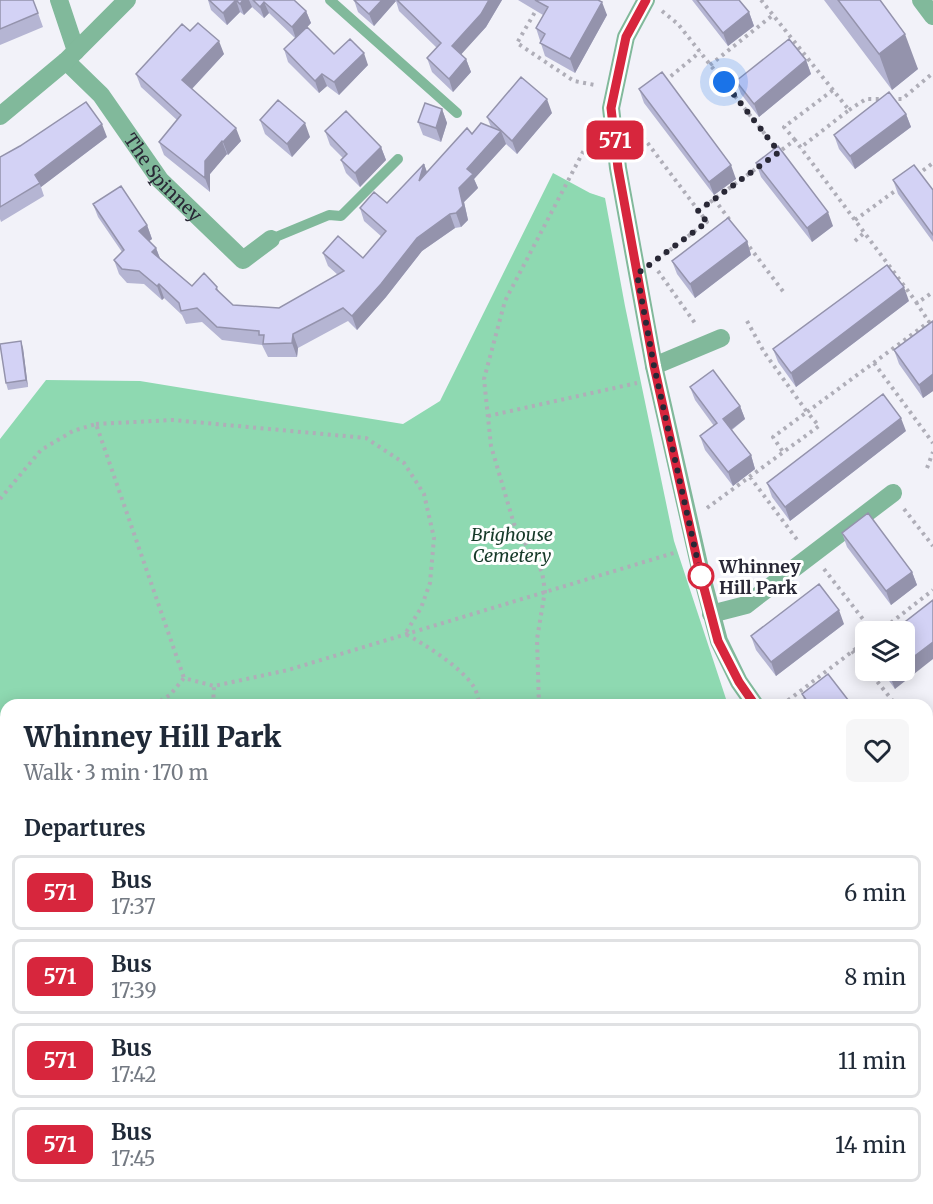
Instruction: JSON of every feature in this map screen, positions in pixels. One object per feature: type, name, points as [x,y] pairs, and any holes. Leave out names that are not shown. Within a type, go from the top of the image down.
[{"type":"street","points":[[59,0],[71,56]]},
{"type":"street","points":[[0,116],[71,56],[127,0]]},
{"type":"street","points":[[921,0],[933,16]]},
{"type":"street","points":[[651,3],[626,37],[613,98],[618,168],[656,372],[711,614],[718,641],[739,682],[751,699]]},
{"type":"street","name":"The Spinney","points":[[71,56],[101,94],[160,180],[243,260],[271,239]]},
{"type":"street","points":[[656,372],[715,340]]},
{"type":"street","points":[[711,614],[746,605],[893,494]]},
{"type":"lane","points":[[330,0],[457,113]]},
{"type":"lane","points":[[271,239],[329,215],[341,216],[398,159]]},
{"type":"path","points":[[542,0],[517,43],[574,81],[613,98],[707,222],[652,263],[715,340]]},
{"type":"path","points":[[761,0],[849,110]]},
{"type":"path","points":[[651,3],[678,24],[779,152]]},
{"type":"path","points":[[710,64],[773,15]]},
{"type":"path","points":[[657,86],[700,52]]},
{"type":"path","points":[[800,148],[866,99],[902,99],[933,73]]},
{"type":"path","points":[[783,452],[773,437],[931,320],[915,302],[784,127],[833,90]]},
{"type":"path","points":[[539,699],[537,639],[545,591],[542,572],[514,524],[491,446],[484,379],[505,301],[613,98]]},
{"type":"path","points":[[698,211],[795,140]]},
{"type":"path","points":[[916,176],[933,163]]},
{"type":"path","points":[[855,220],[907,182]]},
{"type":"path","points":[[714,200],[734,225]]},
{"type":"path","points":[[855,241],[864,233]]},
{"type":"path","points":[[740,234],[785,294]]},
{"type":"path","points":[[915,302],[917,303],[933,292]]},
{"type":"path","points":[[689,521],[819,426],[764,352],[747,321]]},
{"type":"path","points":[[874,363],[933,443]]},
{"type":"path","points":[[488,416],[656,372]]},
{"type":"path","points":[[0,499],[41,450],[73,431],[96,424],[173,420],[366,438],[404,463],[424,494],[434,538],[430,583],[421,608],[405,634]]},
{"type":"path","points":[[96,424],[184,678]]},
{"type":"path","points":[[927,468],[933,452]]},
{"type":"path","points":[[750,477],[864,621]]},
{"type":"path","points":[[893,494],[933,546]]},
{"type":"path","points":[[184,678],[214,686],[288,670],[694,546]]},
{"type":"path","points":[[893,621],[933,590]]},
{"type":"path","points":[[405,634],[427,646],[448,662],[473,686],[478,699]]},
{"type":"path","points":[[790,699],[855,649]]},
{"type":"path","points":[[852,651],[855,655]]},
{"type":"path","points":[[163,699],[171,695],[184,678]]},
{"type":"path","points":[[877,681],[891,699]]},
{"type":"path","points":[[213,699],[214,686]]},
{"type":"green space","name":"Brighouse Cemetery","points":[[553,173],[590,193],[605,198],[674,541],[726,699],[0,699],[0,439],[46,380],[140,381],[403,424],[440,401]]},
{"type":"building","points":[[0,0],[33,0],[38,13],[0,29]]},
{"type":"building","points":[[209,0],[236,0],[223,13]]},
{"type":"building","points":[[253,0],[294,0],[306,11],[292,27],[264,2],[260,7]]},
{"type":"building","points":[[354,0],[382,0],[369,14]]},
{"type":"building","points":[[397,0],[489,0],[481,14],[452,46],[466,59],[449,79],[427,58],[441,43]]},
{"type":"building","points":[[535,0],[598,0],[602,2],[570,59],[540,43],[545,34],[536,28],[548,7]]},
{"type":"building","points":[[697,0],[739,0],[749,12],[723,33]]},
{"type":"building","points":[[838,0],[880,0],[905,34],[879,54]]},
{"type":"building","points":[[198,23],[219,41],[182,80],[236,128],[205,161],[205,178],[159,142],[181,115],[136,74],[182,24],[190,31]]},
{"type":"building","points":[[307,27],[334,54],[350,39],[364,53],[334,82],[322,74],[315,81],[284,49]]},
{"type":"building","points":[[789,39],[806,60],[754,104],[736,81]]},
{"type":"building","points":[[662,72],[731,165],[709,182],[639,89]]},
{"type":"building","points":[[521,77],[547,99],[512,141],[487,117]]},
{"type":"building","points":[[889,92],[906,114],[850,156],[834,135]]},
{"type":"building","points":[[278,100],[305,123],[287,144],[260,120]]},
{"type":"building","points":[[86,102],[102,124],[35,175],[40,183],[0,207],[0,157]]},
{"type":"building","points":[[425,103],[442,109],[436,128],[418,122]]},
{"type":"building","points":[[346,111],[381,147],[355,173],[341,160],[347,154],[325,131]]},
{"type":"building","points":[[481,123],[501,131],[467,169],[473,174],[459,188],[463,206],[417,238],[352,316],[343,308],[293,334],[292,343],[263,344],[264,335],[259,335],[259,331],[217,327],[197,308],[181,311],[179,303],[159,284],[157,286],[139,271],[122,269],[114,260],[124,250],[93,204],[121,186],[147,225],[139,231],[156,248],[152,252],[192,286],[204,273],[217,287],[216,289],[233,305],[279,308],[344,271],[323,253],[338,236],[363,258],[386,231],[360,208],[374,192],[387,203],[424,164],[419,181],[467,128],[472,134]]},
{"type":"building","points":[[778,146],[828,212],[807,228],[756,163]]},
{"type":"building","points":[[914,165],[933,190],[933,235],[893,180]]},
{"type":"building","points":[[728,218],[747,241],[690,284],[672,261]]},
{"type":"building","points":[[887,265],[904,287],[791,373],[773,349]]},
{"type":"building","points":[[933,321],[933,374],[919,385],[894,350]]},
{"type":"building","points":[[21,341],[26,380],[6,383],[0,344]]},
{"type":"building","points":[[713,370],[740,406],[723,419],[751,455],[728,472],[700,436],[717,423],[690,387]]},
{"type":"building","points":[[883,394],[901,418],[785,507],[767,483]]},
{"type":"building","points":[[868,513],[912,572],[886,591],[842,533]]},
{"type":"building","points":[[819,584],[839,610],[771,662],[751,636]]},
{"type":"building","points":[[933,600],[933,642],[915,656],[915,621],[906,621]]},
{"type":"building","points":[[828,674],[847,699],[806,699],[802,694]]},
{"type":"bus line","name":"571","points":[[646,0],[626,37],[611,108],[618,168],[654,366],[700,573],[718,641],[739,682],[751,699]]},
{"type":"place","name":"Whinney Hill Park","points":[[701,576]]},
{"type":"route","points":[[701,576],[654,366],[637,274],[707,222],[698,211],[779,152],[724,82]]}]
